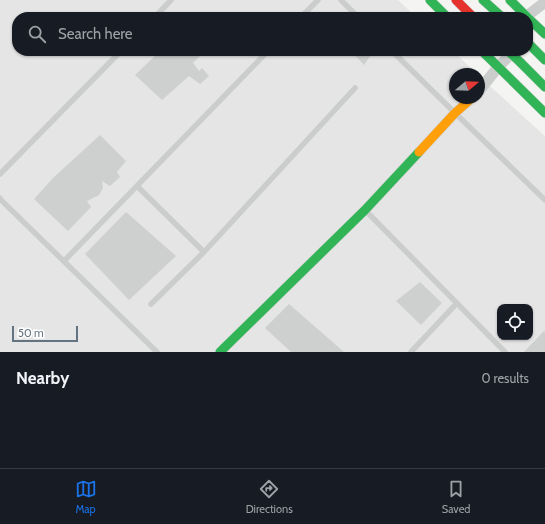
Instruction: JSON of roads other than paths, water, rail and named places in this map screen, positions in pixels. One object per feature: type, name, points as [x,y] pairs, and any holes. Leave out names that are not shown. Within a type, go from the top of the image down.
[{"type":"main road","points":[[430,0],[442,12]]},
{"type":"main road","points":[[456,0],[468,12]]},
{"type":"main road","points":[[483,0],[496,12]]},
{"type":"main road","points":[[510,0],[522,12]]},
{"type":"main road","points":[[533,23],[541,31]]},
{"type":"main road","points":[[533,48],[545,60]]},
{"type":"main road","points":[[487,56],[545,113]]},
{"type":"main road","points":[[513,56],[545,87]]},
{"type":"main road","points":[[220,352],[365,210],[455,113],[465,104]]},
{"type":"street","points":[[533,12],[545,2]]},
{"type":"street","points":[[485,83],[509,56]]},
{"type":"lane","points":[[160,12],[171,0]]},
{"type":"lane","points":[[306,12],[318,0]]},
{"type":"lane","points":[[341,0],[353,12]]},
{"type":"lane","points":[[0,174],[116,56]]},
{"type":"lane","points":[[64,261],[263,56]]},
{"type":"lane","points":[[397,56],[545,200]]},
{"type":"lane","points":[[151,304],[204,252],[355,88]]},
{"type":"lane","points":[[137,186],[204,252]]},
{"type":"lane","points":[[0,198],[157,352]]},
{"type":"lane","points":[[365,210],[504,352]]},
{"type":"lane","points":[[412,352],[456,304]]}]
